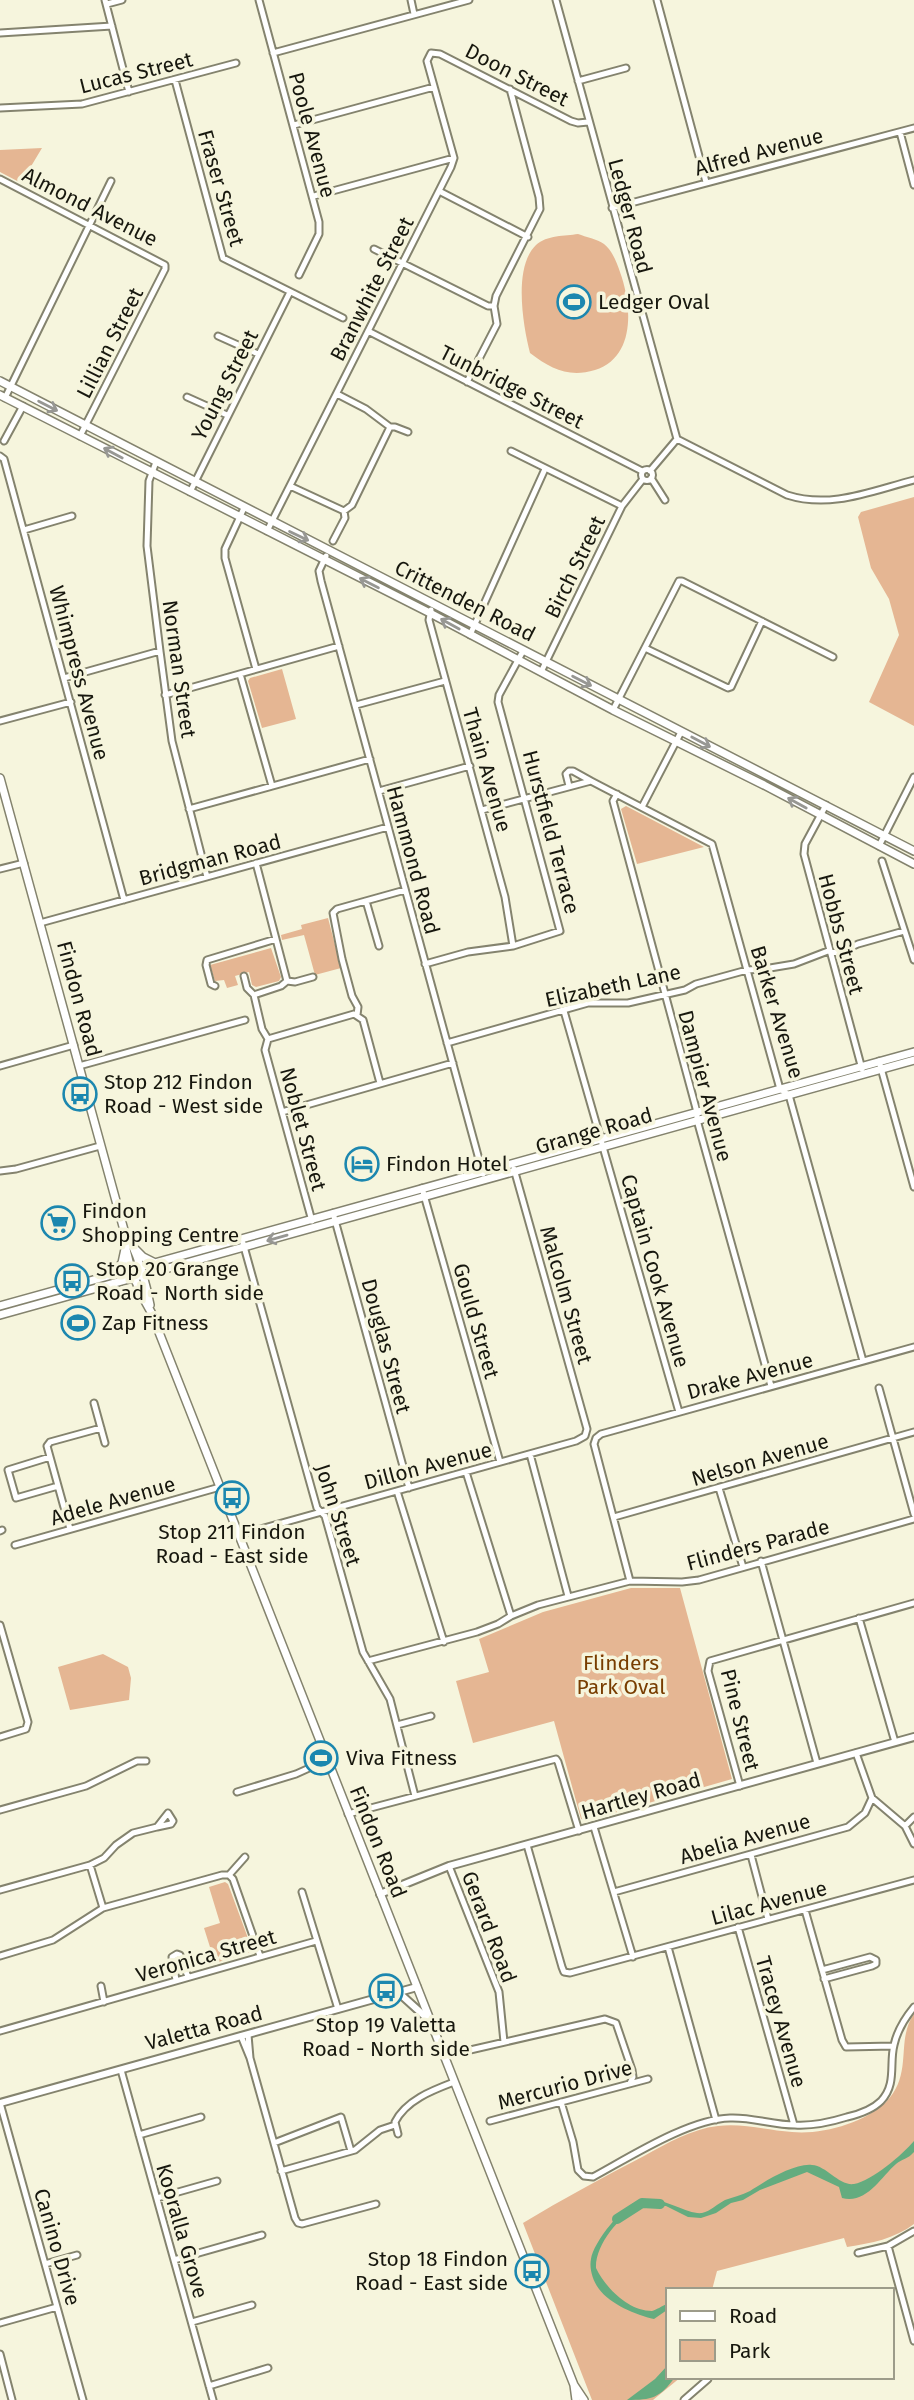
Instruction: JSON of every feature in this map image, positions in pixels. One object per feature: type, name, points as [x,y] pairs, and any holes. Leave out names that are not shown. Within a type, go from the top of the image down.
[{"type":"main road","name":"Crittenden Road","points":[[0,381],[914,851]]},
{"type":"main road","name":"Crittenden Road","points":[[3,396],[914,864]]},
{"type":"main road","name":"Findon Road","points":[[0,778],[100,1146],[128,1245],[151,1312],[574,2385],[584,2400]]},
{"type":"main road","name":"Grange Road","points":[[697,1116],[780,1089],[880,1065],[914,1052]]},
{"type":"main road","name":"Grange Road","points":[[880,1065],[914,1060]]},
{"type":"main road","name":"Grange Road","points":[[0,1306],[111,1275],[137,1272],[242,1238],[424,1193],[697,1116],[789,1095],[862,1070]]},
{"type":"main road","name":"Grange Road","points":[[157,1266],[314,1228],[334,1217]]},
{"type":"main road","points":[[111,1275],[122,1263],[128,1245],[157,1266],[145,1293],[121,1282]]},
{"type":"main road","name":"Grange Road","points":[[0,1315],[121,1282],[137,1272]]},
{"type":"main road","points":[[16,1301],[20,1309]]},
{"type":"main road","points":[[11,1312],[16,1301]]},
{"type":"main road","name":"Findon Road","points":[[574,2385],[576,2400]]},
{"type":"street","points":[[122,0],[106,2],[129,92]]},
{"type":"street","name":"Poole Avenue","points":[[259,0],[314,196],[319,234],[299,275]]},
{"type":"street","points":[[411,0],[414,14]]},
{"type":"street","points":[[273,53],[469,0]]},
{"type":"street","name":"Ledger Road","points":[[556,0],[677,439]]},
{"type":"street","points":[[657,0],[706,182]]},
{"type":"street","points":[[0,33],[112,26]]},
{"type":"street","name":"Doon Street","points":[[434,87],[427,61],[431,53],[440,54],[571,121],[588,122]]},
{"type":"street","name":"Lucas Street","points":[[0,108],[82,104],[236,63]]},
{"type":"street","points":[[578,81],[626,68]]},
{"type":"street","name":"Fraser Street","points":[[174,80],[223,258],[342,318]]},
{"type":"street","points":[[294,125],[434,87],[454,158],[314,196]]},
{"type":"street","points":[[467,382],[497,324],[494,306],[496,296],[528,237],[541,204],[510,89]]},
{"type":"street","name":"Alfred Avenue","points":[[612,208],[914,128]]},
{"type":"street","points":[[900,132],[914,185]]},
{"type":"street","name":"Branwhite Street","points":[[267,531],[454,158]]},
{"type":"street","name":"Almond Avenue","points":[[0,179],[165,265]]},
{"type":"street","points":[[3,396],[111,181]]},
{"type":"street","points":[[439,191],[528,237]]},
{"type":"street","points":[[374,249],[488,306],[494,306]]},
{"type":"street","name":"Lillian Street","points":[[80,436],[165,265]]},
{"type":"street","name":"Young Street","points":[[190,492],[290,292]]},
{"type":"street","name":"Tunbridge Street","points":[[369,331],[642,471]]},
{"type":"street","points":[[218,336],[258,354]]},
{"type":"street","points":[[337,394],[366,409],[390,427],[395,426],[408,432]]},
{"type":"street","points":[[187,397],[227,415]]},
{"type":"street","points":[[4,441],[23,406]]},
{"type":"street","points":[[290,486],[344,511],[350,509],[390,427]]},
{"type":"street","points":[[665,500],[651,478],[650,471],[677,439],[787,495],[801,499],[821,502],[839,500],[914,480]]},
{"type":"street","points":[[512,451],[622,506]]},
{"type":"street","name":"Whimpress Avenue","points":[[0,456],[4,459],[24,530],[124,900]]},
{"type":"street","name":"Norman Street","points":[[156,462],[150,473],[147,547],[172,741],[207,877]]},
{"type":"street","points":[[470,635],[545,469]]},
{"type":"street","points":[[650,471],[642,471],[643,479],[651,478]]},
{"type":"street","name":"Birch Street","points":[[541,672],[622,506],[643,479]]},
{"type":"street","points":[[244,508],[226,549],[225,558],[256,669]]},
{"type":"street","points":[[333,541],[345,518],[344,511]]},
{"type":"street","points":[[24,530],[72,516]]},
{"type":"street","name":"Hammond Road","points":[[329,550],[319,571],[483,1175]]},
{"type":"street","points":[[613,709],[679,581],[833,657]]},
{"type":"street","points":[[430,613],[434,605]]},
{"type":"street","name":"Thain Avenue","points":[[430,613],[429,620],[445,681],[505,897],[513,946]]},
{"type":"street","points":[[645,648],[727,688],[730,687],[762,621]]},
{"type":"street","points":[[166,695],[339,646]]},
{"type":"street","points":[[64,678],[160,651]]},
{"type":"street","name":"Hurstfield Terrace","points":[[425,964],[468,953],[513,946],[561,931],[498,699],[523,651]]},
{"type":"street","points":[[240,674],[272,786]]},
{"type":"street","points":[[356,705],[445,681]]},
{"type":"street","points":[[0,722],[71,702]]},
{"type":"street","points":[[642,807],[681,732]]},
{"type":"street","points":[[189,809],[370,759]]},
{"type":"street","points":[[379,792],[470,766]]},
{"type":"street","name":"Barker Avenue","points":[[569,786],[566,777],[569,771],[573,771],[712,844],[780,1089],[789,1095],[863,1361]]},
{"type":"street","points":[[879,846],[914,777]]},
{"type":"street","name":"Barker Avenue","points":[[482,810],[591,781]]},
{"type":"street","name":"Dampier Avenue","points":[[617,794],[613,801],[771,1386]]},
{"type":"street","name":"Hobbs Street","points":[[826,806],[805,844],[804,854],[862,1070]]},
{"type":"street","name":"Bridgman Road","points":[[40,923],[388,827]]},
{"type":"street","points":[[882,861],[914,960]]},
{"type":"street","points":[[0,869],[24,863]]},
{"type":"street","points":[[256,863],[286,981]]},
{"type":"street","points":[[357,1014],[358,1007],[352,996],[332,917],[337,909],[405,890]]},
{"type":"street","points":[[366,901],[379,946]]},
{"type":"street","name":"Elizabeth Lane","points":[[447,1043],[588,1003],[628,1003],[685,990],[696,984],[747,970],[794,964],[828,951],[838,953],[858,944],[904,931]]},
{"type":"street","points":[[215,986],[211,985],[207,960],[276,939]]},
{"type":"street","name":"Noblet Street","points":[[244,976],[247,988],[254,995],[262,1029],[268,1039],[265,1050],[314,1228]]},
{"type":"street","points":[[286,981],[295,982],[313,977]]},
{"type":"street","points":[[254,995],[281,986],[286,981]]},
{"type":"street","name":"Captain Cook Avenue","points":[[564,1011],[679,1412]]},
{"type":"street","points":[[268,1039],[357,1014]]},
{"type":"street","points":[[357,1014],[363,1020],[380,1083]]},
{"type":"street","points":[[79,1066],[245,1020]]},
{"type":"street","points":[[0,1066],[74,1045]]},
{"type":"street","points":[[282,1112],[453,1063]]},
{"type":"street","points":[[880,1065],[914,1187]]},
{"type":"street","points":[[0,1171],[100,1146]]},
{"type":"street","points":[[905,1157],[914,1154]]},
{"type":"street","name":"Malcolm Street","points":[[514,1167],[586,1427],[585,1436]]},
{"type":"street","name":"Gould Street","points":[[424,1193],[500,1462]]},
{"type":"street","name":"Douglas Street","points":[[334,1217],[409,1488]]},
{"type":"street","name":"John Street","points":[[242,1238],[317,1508],[325,1516],[363,1652],[390,1699],[415,1796]]},
{"type":"street","name":"Drake Avenue","points":[[614,1517],[594,1444],[601,1434],[914,1347]]},
{"type":"street","points":[[879,1388],[914,1517]]},
{"type":"street","points":[[94,1403],[105,1443]]},
{"type":"street","points":[[70,1529],[47,1446],[51,1442],[101,1428]]},
{"type":"street","name":"Nelson Avenue","points":[[614,1517],[914,1432]]},
{"type":"street","name":"Dillon Avenue","points":[[239,1535],[576,1441],[585,1436]]},
{"type":"street","points":[[530,1454],[568,1596]]},
{"type":"street","points":[[0,1468],[8,1470],[50,1457]]},
{"type":"street","points":[[8,1470],[16,1498],[58,1486]]},
{"type":"street","points":[[466,1472],[510,1616]]},
{"type":"street","name":"Adele Avenue","points":[[15,1545],[220,1488]]},
{"type":"street","points":[[719,1488],[743,1566]]},
{"type":"street","points":[[397,1491],[444,1642]]},
{"type":"street","points":[[614,1517],[630,1581]]},
{"type":"street","name":"Flinders Parade","points":[[368,1661],[477,1632],[510,1616],[568,1596],[630,1581],[699,1580],[914,1517]]},
{"type":"street","points":[[761,1561],[817,1763]]},
{"type":"street","points":[[782,1639],[914,1603]]},
{"type":"street","points":[[859,1618],[895,1742]]},
{"type":"street","points":[[0,1625],[28,1722],[26,1729],[0,1737]]},
{"type":"street","name":"Pine Street","points":[[740,1786],[708,1671],[710,1661],[782,1639]]},
{"type":"street","points":[[397,1725],[431,1716]]},
{"type":"street","name":"Hartley Road","points":[[380,1894],[449,1866],[914,1737]]},
{"type":"street","points":[[856,1753],[872,1798],[905,1826],[914,1844]]},
{"type":"street","points":[[348,1814],[555,1759],[579,1831]]},
{"type":"street","points":[[236,1792],[296,1774],[327,1760]]},
{"type":"street","points":[[0,1811],[86,1786],[137,1761],[146,1761]]},
{"type":"street","name":"Abelia Avenue","points":[[614,1892],[848,1827],[864,1813],[872,1798]]},
{"type":"street","points":[[905,1826],[914,1817]]},
{"type":"street","points":[[0,1890],[90,1865],[104,1858],[133,1833],[157,1827]]},
{"type":"street","points":[[594,1827],[633,1957]]},
{"type":"street","name":"Lilac Avenue","points":[[527,1845],[565,1972],[570,1973],[914,1880]]},
{"type":"street","points":[[751,1855],[768,1919]]},
{"type":"street","points":[[229,1875],[245,1857]]},
{"type":"street","points":[[90,1865],[103,1908]]},
{"type":"street","name":"Gerard Road","points":[[449,1866],[499,1992],[504,2042]]},
{"type":"street","points":[[0,1956],[53,1940],[103,1908],[229,1875],[233,1879],[260,1956]]},
{"type":"street","points":[[302,1892],[338,2009]]},
{"type":"street","points":[[805,1910],[846,2047],[893,2046]]},
{"type":"street","name":"Tracey Avenue","points":[[738,1927],[794,2125]]},
{"type":"street","name":"Veronica Street","points":[[0,2031],[316,1941]]},
{"type":"street","points":[[668,1947],[716,2120]]},
{"type":"street","points":[[176,1980],[172,1961],[177,1954],[180,1955],[188,1977]]},
{"type":"street","points":[[822,1970],[870,1957],[876,1960],[876,1964],[872,1966],[824,1979]]},
{"type":"street","points":[[101,1986],[104,2001]]},
{"type":"street","name":"Valetta Road","points":[[0,2103],[417,1987]]},
{"type":"street","points":[[398,1992],[430,2021]]},
{"type":"street","points":[[561,2102],[578,2170],[584,2176],[593,2176],[689,2128],[716,2120],[731,2118],[794,2125],[841,2119],[874,2107],[887,2093],[893,2046],[905,2019],[914,2007]]},
{"type":"street","points":[[444,2056],[605,2019],[616,2023],[619,2029],[632,2070],[630,2083]]},
{"type":"street","points":[[244,2036],[298,2223],[376,2204]]},
{"type":"street","name":"Kooralla Grove","points":[[121,2070],[213,2400]]},
{"type":"street","name":"Mercurio Drive","points":[[490,2121],[648,2079]]},
{"type":"street","points":[[398,2134],[395,2125],[398,2116],[425,2092],[454,2082]]},
{"type":"street","name":"Canino Drive","points":[[0,2103],[83,2400]]},
{"type":"street","points":[[274,2143],[341,2117],[351,2151]]},
{"type":"street","points":[[139,2135],[201,2118]]},
{"type":"street","points":[[282,2171],[351,2151],[380,2130],[395,2125]]},
{"type":"street","points":[[157,2198],[217,2181]]},
{"type":"street","points":[[858,2253],[888,2246],[914,2231]]},
{"type":"street","points":[[174,2260],[262,2235]]},
{"type":"street","points":[[888,2246],[914,2341]]},
{"type":"street","points":[[45,2264],[77,2255]]},
{"type":"street","points":[[192,2322],[252,2305]]},
{"type":"street","points":[[0,2323],[57,2307]]},
{"type":"street","points":[[0,2354],[12,2400]]},
{"type":"street","points":[[209,2386],[268,2368]]},
{"type":"street","points":[[684,2400],[708,2379]]},
{"type":"green space","points":[[42,148],[21,183],[0,172],[0,150]]},
{"type":"green space","name":"Ledger Oval","points":[[578,234],[601,242],[612,253],[624,285],[628,314],[624,342],[618,354],[595,370],[577,373],[553,368],[530,353],[525,328],[522,282],[524,267],[536,245],[551,238]]},
{"type":"green space","points":[[914,497],[914,726],[869,702],[899,635],[889,599],[871,568],[858,517],[861,512]]},
{"type":"green space","points":[[282,669],[296,719],[262,728],[248,681],[250,678]]},
{"type":"green space","points":[[626,806],[704,847],[637,864],[621,809]]},
{"type":"green space","points":[[328,918],[341,968],[315,975],[304,935],[282,940],[281,935],[302,929],[301,925]]},
{"type":"green space","points":[[271,948],[281,977],[279,981],[256,987],[252,985],[249,972],[235,976],[238,985],[227,988],[224,980],[215,981],[210,965]]},
{"type":"green space","name":"Flinders Park Oval","points":[[631,1588],[680,1588],[732,1779],[586,1821],[581,1819],[554,1721],[473,1743],[456,1681],[489,1672],[479,1639],[543,1612]]},
{"type":"green space","points":[[103,1654],[128,1667],[131,1678],[129,1700],[70,1710],[58,1667]]},
{"type":"green space","points":[[225,1882],[252,1949],[251,1952],[215,1963],[204,1928],[220,1923],[209,1887]]},
{"type":"green space","points":[[914,2014],[914,2224],[891,2237],[874,2242],[847,2247],[844,2238],[717,2271],[713,2288],[666,2288],[666,2379],[679,2379],[653,2400],[592,2400],[523,2223],[662,2146],[698,2130],[736,2125],[816,2132],[842,2126],[866,2116],[886,2102],[900,2080],[908,2024]]},
{"type":"shaded area","points":[[914,2141],[912,2154],[896,2164],[866,2194],[851,2199],[842,2198],[839,2187],[807,2172],[760,2190],[701,2218],[688,2217],[666,2206],[638,2205],[604,2241],[596,2268],[611,2290],[634,2307],[652,2311],[666,2304],[666,2311],[654,2319],[616,2304],[593,2279],[591,2263],[597,2243],[626,2208],[641,2200],[657,2200],[702,2213],[797,2167],[817,2166],[843,2182],[854,2184],[878,2173]]},
{"type":"shaded area","points":[[666,2367],[666,2379],[673,2379],[660,2394],[627,2400]]},
{"type":"waterway","points":[[617,2219],[642,2203],[660,2204]]},
{"type":"place","name":"Ledger Oval","points":[[574,302]]},
{"type":"place","name":"Stop 212 Findon Road - West side","points":[[80,1094]]},
{"type":"place","name":"Findon Hotel","points":[[362,1164]]},
{"type":"place","name":"Findon Shopping Centre","points":[[58,1223]]},
{"type":"place","name":"Stop 20 Grange Road - North side","points":[[72,1281]]},
{"type":"place","name":"Zap Fitness","points":[[78,1323]]},
{"type":"place","name":"Stop 211 Findon Road - East side","points":[[232,1498]]},
{"type":"place","name":"Viva Fitness","points":[[321,1758]]},
{"type":"place","name":"Stop 19 Valetta Road - North side","points":[[386,1991]]},
{"type":"place","name":"Stop 18 Findon Road - East side","points":[[532,2271]]}]
